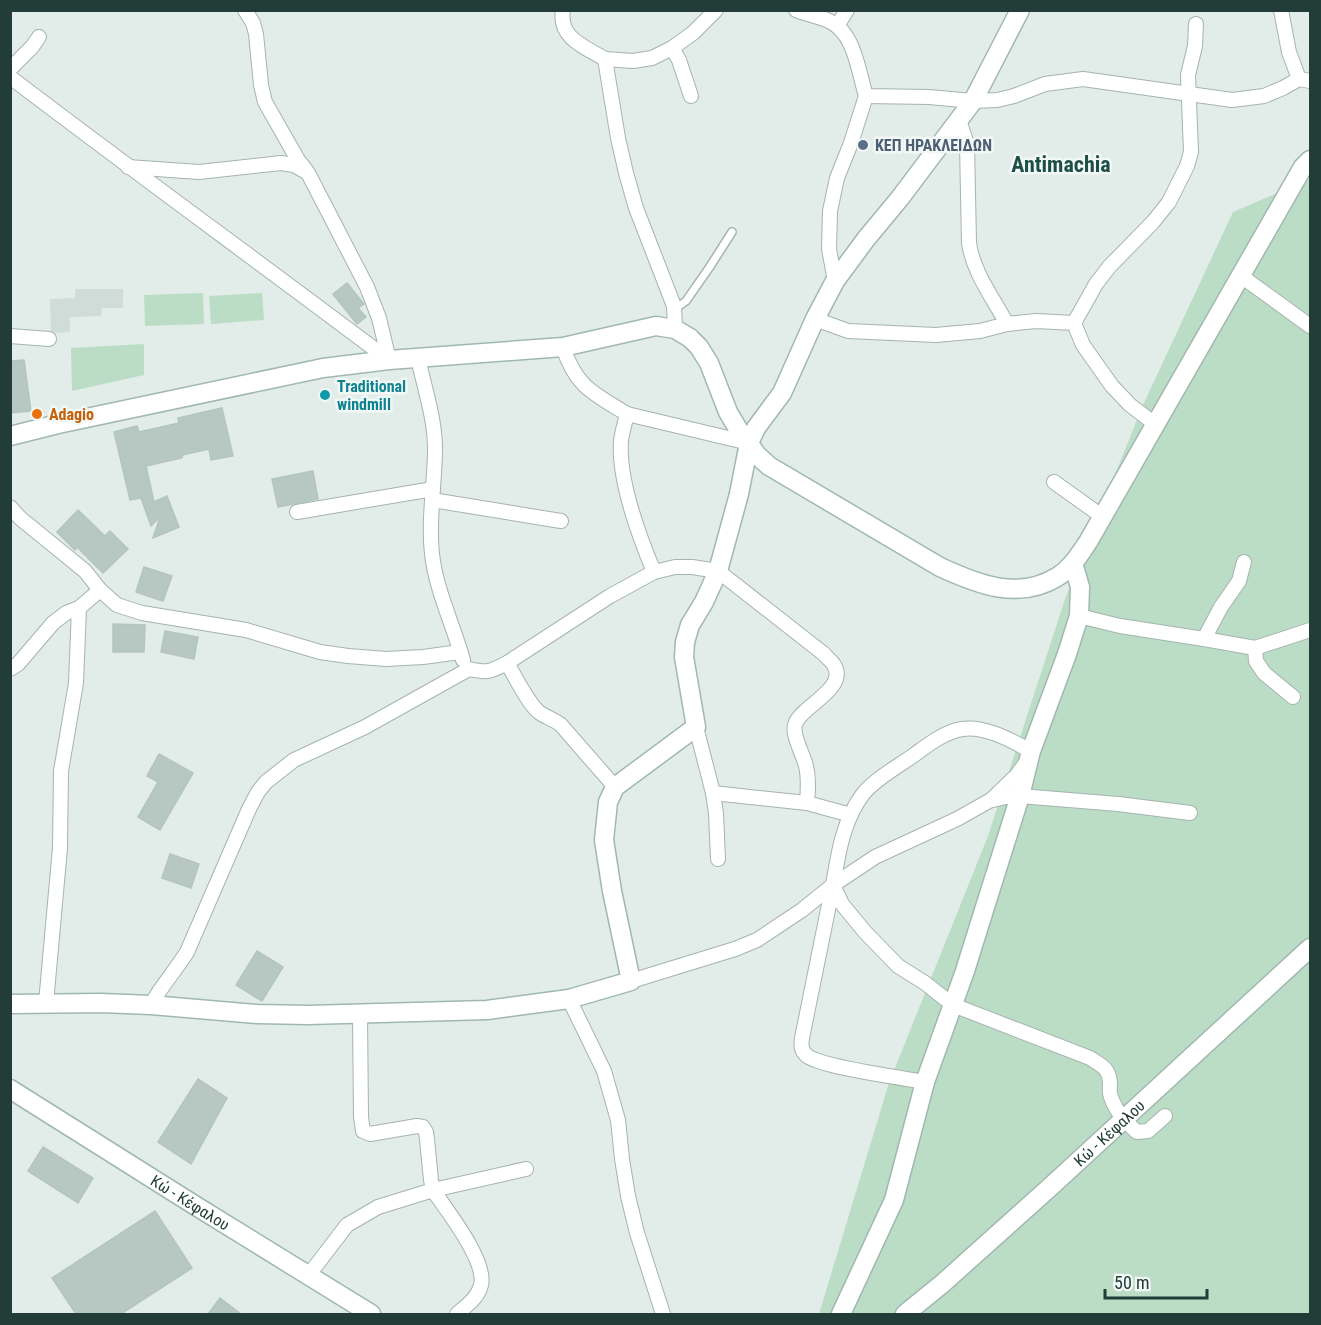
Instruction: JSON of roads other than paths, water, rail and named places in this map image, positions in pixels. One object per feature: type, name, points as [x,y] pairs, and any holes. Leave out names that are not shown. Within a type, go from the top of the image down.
[{"type":"street","points":[[245,10],[253,23],[256,34],[265,102],[298,160],[308,173],[367,287],[379,318],[389,360]]},
{"type":"street","points":[[563,10],[562,24],[568,35],[580,44],[605,59],[633,61],[652,58],[672,48],[693,33],[716,10]]},
{"type":"street","points":[[796,10],[829,20],[848,38],[866,96],[837,178],[830,211],[829,249],[835,281]]},
{"type":"street","points":[[837,26],[847,10]]},
{"type":"street","points":[[718,859],[713,793],[696,728],[686,666],[685,642],[690,625],[704,602],[718,571],[739,494],[749,443],[756,428],[782,393],[815,319],[835,281],[972,101],[1020,10]]},
{"type":"street","points":[[866,96],[997,100],[1030,91],[1045,84],[1083,79],[1232,100],[1264,96],[1305,80],[1289,52],[1281,10]]},
{"type":"street","points":[[1074,323],[1096,284],[1109,267],[1153,222],[1169,202],[1187,166],[1191,152],[1188,75],[1195,46],[1196,24]]},
{"type":"street","points":[[10,69],[39,37]]},
{"type":"street","points":[[672,48],[679,60],[691,96]]},
{"type":"street","points":[[605,59],[626,173],[636,207],[674,306],[675,329]]},
{"type":"street","points":[[10,77],[389,360]]},
{"type":"street","points":[[959,120],[967,144],[970,255],[1007,324]]},
{"type":"street","points":[[10,436],[323,368],[389,360],[563,347],[656,326],[675,329],[699,347],[709,363],[728,412],[738,429],[757,455],[769,466],[940,567],[965,579],[996,588],[1016,589],[1035,586],[1057,577],[1073,563],[1088,542],[1303,167],[1311,160]]},
{"type":"street","points":[[128,167],[199,172],[281,163],[294,165],[308,173]]},
{"type":"street","points":[[1241,276],[1311,326]]},
{"type":"street","points":[[815,319],[848,331],[936,335],[980,331],[1007,324],[1036,321],[1074,323]]},
{"type":"street","points":[[1074,323],[1083,345],[1112,386],[1130,405],[1155,424]]},
{"type":"street","points":[[10,336],[49,339]]},
{"type":"street","points":[[563,347],[568,363],[583,384],[627,414],[749,443]]},
{"type":"street","points":[[418,358],[435,445],[430,534],[432,557],[460,652],[469,669],[491,672],[610,596],[654,572],[675,567],[718,571],[834,664],[837,673],[835,682],[827,693],[799,716],[794,724],[795,735],[806,766],[807,803]]},
{"type":"street","points":[[627,414],[621,441],[623,475],[635,519],[654,572]]},
{"type":"street","points":[[1054,482],[1103,517]]},
{"type":"street","points":[[297,512],[433,495],[561,521]]},
{"type":"street","points":[[10,507],[20,518],[85,571],[100,590],[117,605],[142,613],[246,630],[320,652],[348,656],[386,659],[460,652]]},
{"type":"street","points":[[1204,639],[1221,607],[1239,582],[1244,562]]},
{"type":"street","points":[[841,1314],[894,1200],[925,1082],[975,939],[1020,796],[1030,754],[1079,616],[1080,587],[1073,563]]},
{"type":"street","points":[[10,669],[18,664],[53,622],[79,608],[100,590]]},
{"type":"street","points":[[46,1003],[60,848],[61,771],[76,683],[79,608]]},
{"type":"street","points":[[1079,616],[1120,626],[1255,648],[1311,630]]},
{"type":"street","points":[[1255,648],[1256,661],[1264,673],[1293,697]]},
{"type":"street","points":[[507,663],[534,707],[541,714],[561,725],[615,787]]},
{"type":"street","points":[[151,1005],[187,952],[249,809],[266,782],[294,760],[365,727],[469,669]]},
{"type":"street","points":[[631,981],[604,840],[608,802],[615,787],[696,728]]},
{"type":"street","points":[[925,1082],[824,1063],[807,1057],[802,1051],[802,1038],[838,848],[851,815],[863,794],[885,774],[947,734],[962,729],[994,733],[1030,754]]},
{"type":"street","points":[[10,1004],[151,1005],[257,1014],[360,1014],[488,1010],[569,999],[735,949],[757,940],[802,910],[832,885],[875,857],[990,801],[1017,775],[1030,754]]},
{"type":"street","points":[[713,793],[807,803],[851,815]]},
{"type":"street","points":[[990,801],[1020,796],[1190,813]]},
{"type":"street","points":[[832,885],[842,904],[898,966],[925,983],[952,1005],[1090,1058],[1104,1067],[1109,1074],[1110,1095],[1123,1119],[1137,1132],[1148,1131],[1165,1116]]},
{"type":"street","name":"Κώ - Κέφαλου","points":[[905,1314],[942,1284],[1311,948]]},
{"type":"street","points":[[569,999],[604,1071],[618,1120],[622,1159],[633,1214],[663,1314]]},
{"type":"street","points":[[360,1014],[363,1131],[370,1134],[417,1126],[423,1128],[428,1139],[430,1180],[433,1190],[472,1249],[481,1269],[482,1283],[478,1293],[457,1314]]},
{"type":"street","name":"Κώ - Κέφαλου","points":[[10,1089],[370,1314]]},
{"type":"street","points":[[308,1276],[346,1225],[378,1207],[433,1190],[526,1169]]},
{"type":"lane","points":[[674,306],[679,306],[686,301],[732,232]]},
{"type":"place","name":"ΚΕΠ ΗΡΑΚΛΕΙΔΩΝ","points":[[863,145]]},
{"type":"place","name":"Traditional windmill","points":[[325,395]]},
{"type":"place","name":"Adagio","points":[[37,414]]},
{"type":"district","name":"Antimachia","points":[[1061,164]]}]
